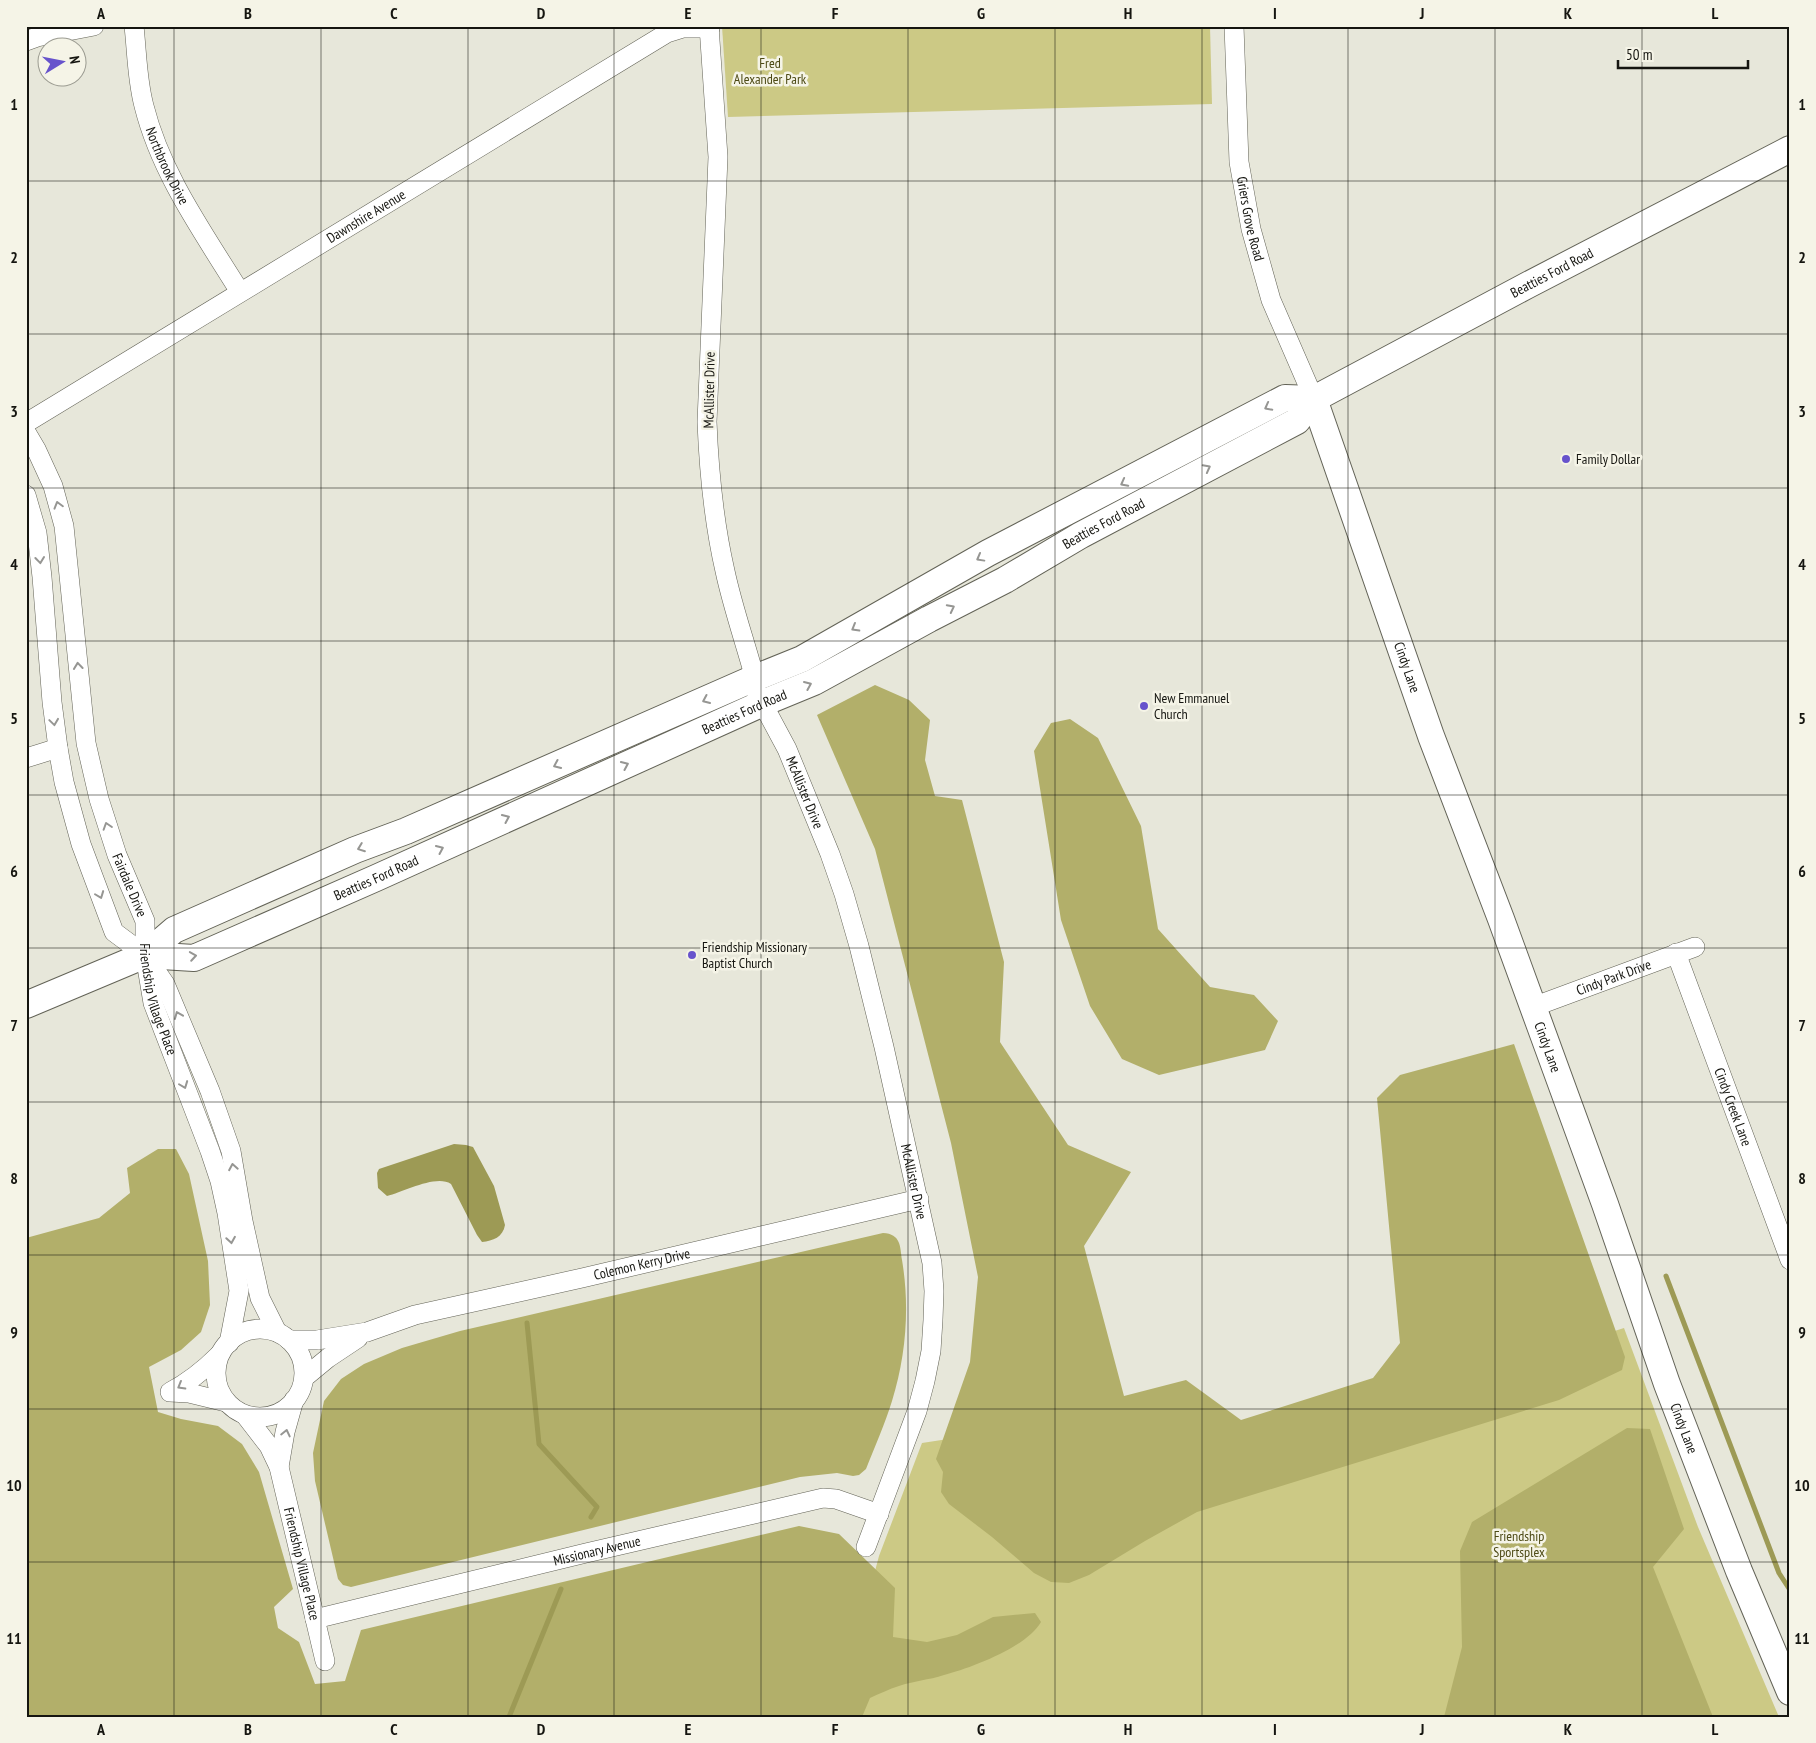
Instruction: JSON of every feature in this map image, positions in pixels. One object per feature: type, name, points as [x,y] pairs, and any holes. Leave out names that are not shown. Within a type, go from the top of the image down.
[{"type":"main road","name":"Beatties Ford Road","points":[[145,955],[194,958],[763,703],[814,682],[1005,580],[1081,535],[1298,421],[1314,399],[1790,149]]},
{"type":"main road","name":"Beatties Ford Road","points":[[26,1005],[145,955],[174,930],[355,850],[406,831],[802,659],[988,553],[1285,398],[1314,399]]},
{"type":"main road","name":"Cindy Lane","points":[[1314,399],[1434,745],[1533,1006],[1605,1204],[1667,1384],[1739,1571],[1790,1692]]},
{"type":"street","points":[[26,41],[37,37],[94,26]]},
{"type":"street","name":"Northbrook Drive","points":[[134,26],[144,105],[161,157],[184,202],[240,292]]},
{"type":"street","name":"Griers Grove Road","points":[[1234,26],[1239,162],[1251,229],[1271,300],[1314,399]]},
{"type":"street","name":"Dawnshire Avenue","points":[[26,423],[667,32],[683,28],[709,27]]},
{"type":"street","name":"McAllister Drive","points":[[709,27],[718,157],[708,386],[708,456],[720,550],[752,668],[750,680],[787,750],[830,854],[860,946],[932,1263],[934,1291],[930,1351],[917,1411],[866,1547]]},
{"type":"street","name":"Fairdale Drive","points":[[26,432],[53,486],[64,526],[86,743],[99,799],[117,855],[145,922],[145,955]]},
{"type":"street","points":[[26,495],[37,533],[52,702],[64,782],[81,844],[114,932],[145,955]]},
{"type":"street","points":[[47,634],[74,632]]},
{"type":"street","points":[[26,758],[58,748]]},
{"type":"street","points":[[64,782],[93,774]]},
{"type":"street","name":"Cindy Park Drive","points":[[1533,1006],[1695,947]]},
{"type":"street","name":"Cindy Creek Lane","points":[[1676,953],[1790,1260]]},
{"type":"street","name":"Friendship Village Place","points":[[145,955],[165,984],[210,1091],[230,1150],[260,1298],[283,1336]]},
{"type":"street","name":"Friendship Village Place","points":[[145,955],[153,1003],[210,1151],[220,1181],[227,1213],[239,1291],[224,1349]]},
{"type":"street","name":"Colemon Kerry Drive","points":[[283,1336],[317,1340],[367,1332],[415,1315],[919,1199]]},
{"type":"street","points":[[263,1328],[283,1336],[298,1350],[305,1377],[294,1400],[285,1409],[272,1415],[259,1417],[245,1415],[226,1402],[189,1393],[170,1392],[202,1371],[235,1335],[248,1329],[263,1328]]},
{"type":"street","name":"Colemon Kerry Drive","points":[[305,1377],[328,1358],[367,1332]]},
{"type":"street","points":[[224,1349],[215,1369],[216,1384],[226,1402]]},
{"type":"street","name":"Friendship Village Place","points":[[279,1467],[285,1432],[294,1400]]},
{"type":"street","name":"Friendship Village Place","points":[[245,1415],[269,1446],[279,1467],[325,1661]]},
{"type":"street","name":"Missionary Avenue","points":[[315,1619],[595,1550],[822,1498],[844,1501],[879,1514]]},
{"type":"green space","name":"Fred Alexander Park","points":[[722,26],[1210,26],[1212,104],[728,117]]},
{"type":"green space","points":[[875,685],[909,700],[930,720],[925,760],[935,796],[962,800],[1004,962],[1000,1042],[1068,1145],[1131,1172],[1084,1246],[1124,1396],[1186,1380],[1241,1420],[1373,1378],[1400,1343],[1377,1098],[1400,1075],[1514,1044],[1625,1357],[1622,1370],[1559,1400],[1197,1512],[1089,1575],[1069,1583],[1051,1582],[1034,1573],[949,1504],[941,1492],[943,1472],[936,1459],[970,1362],[978,1277],[951,1143],[875,849],[817,715]]},
{"type":"green space","points":[[1070,719],[1098,738],[1141,826],[1158,929],[1210,987],[1254,995],[1278,1021],[1265,1050],[1159,1075],[1122,1059],[1090,1006],[1061,920],[1034,751],[1051,723]]},
{"type":"green space","points":[[158,1149],[176,1149],[189,1174],[208,1261],[210,1305],[201,1332],[181,1350],[149,1367],[158,1412],[181,1419],[218,1426],[242,1444],[259,1472],[293,1589],[274,1607],[278,1628],[299,1642],[315,1684],[345,1681],[361,1630],[799,1526],[839,1534],[895,1588],[893,1637],[927,1642],[957,1635],[993,1617],[1035,1613],[1041,1622],[1024,1640],[983,1662],[938,1677],[899,1686],[870,1698],[862,1717],[26,1717],[26,1238],[99,1218],[130,1193],[127,1168]]},
{"type":"green space","points":[[883,1233],[896,1238],[900,1246],[906,1296],[905,1331],[901,1367],[889,1410],[866,1469],[859,1475],[853,1476],[837,1473],[800,1477],[351,1587],[343,1585],[338,1579],[315,1481],[313,1453],[324,1401],[341,1379],[364,1364],[402,1348],[460,1331]]},
{"type":"green space","name":"Friendship Sportsplex","points":[[1624,1328],[1698,1527],[1779,1717],[839,1717],[843,1691],[879,1556],[922,1443],[1072,1420],[1090,1499]]},
{"type":"green space","points":[[1627,1428],[1650,1429],[1684,1529],[1653,1567],[1713,1717],[1444,1717],[1462,1647],[1460,1551],[1472,1522]]},
{"type":"shaded area","points":[[454,1144],[473,1147],[494,1186],[505,1225],[502,1233],[490,1241],[482,1242],[451,1184],[445,1181],[429,1182],[387,1196],[378,1188],[377,1173],[379,1169]]},
{"type":"waterway","points":[[1666,1276],[1779,1573],[1790,1590]]},
{"type":"waterway","points":[[527,1323],[539,1444],[597,1507],[591,1517]]},
{"type":"waterway","points":[[509,1717],[561,1589]]},
{"type":"place","name":"Family Dollar","points":[[1566,459]]},
{"type":"place","name":"New Emmanuel Church","points":[[1144,706]]},
{"type":"place","name":"Friendship Missionary Baptist Church","points":[[692,955]]}]
